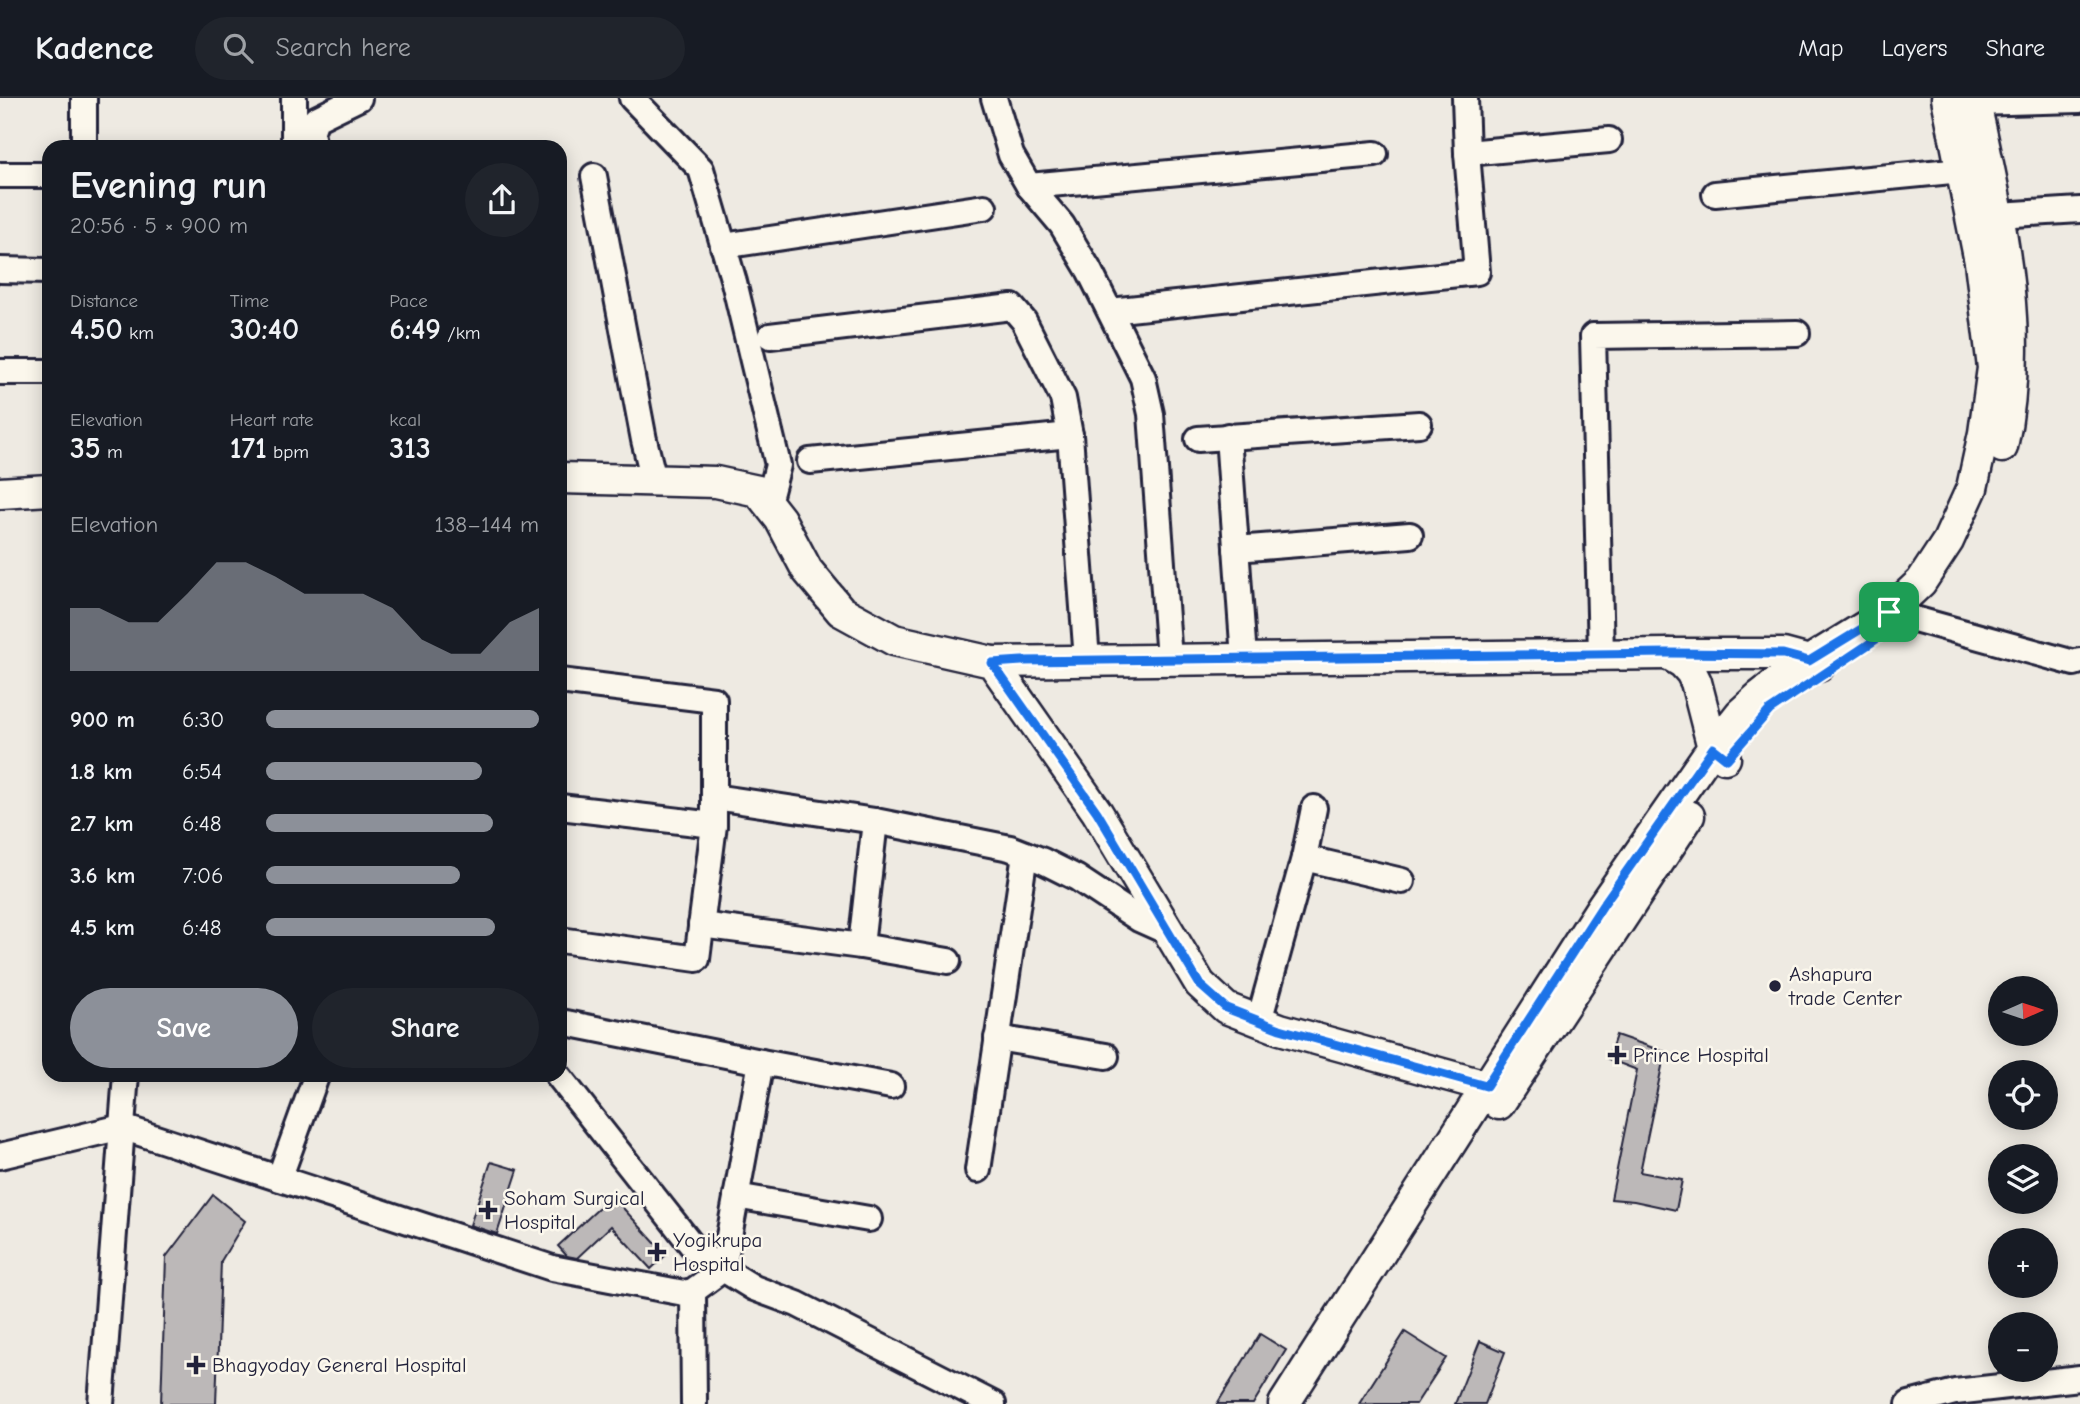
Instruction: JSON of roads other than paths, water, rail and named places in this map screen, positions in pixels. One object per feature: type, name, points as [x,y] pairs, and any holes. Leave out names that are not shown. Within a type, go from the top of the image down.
[{"type":"main road","points":[[1965,100],[1967,153],[1993,368],[1995,427]]},
{"type":"main road","points":[[1308,1404],[1603,905],[1720,754],[1740,714],[1788,674],[1819,666],[1898,614],[1948,541],[2012,386],[2008,281],[1999,215],[1967,153]]},
{"type":"main road","points":[[567,478],[716,482],[758,491],[780,519],[807,570],[841,611],[894,639],[992,663],[1668,653],[1783,654],[1819,666]]},
{"type":"main road","points":[[0,493],[42,490]]},
{"type":"main road","points":[[1668,653],[1691,671],[1720,754]]},
{"type":"main road","points":[[992,663],[1097,812],[1200,985],[1226,1008],[1280,1029],[1495,1091]]},
{"type":"main road","points":[[1284,1404],[1495,1091]]},
{"type":"street","points":[[84,98],[84,140]]},
{"type":"street","points":[[294,98],[294,140]]},
{"type":"street","points":[[313,140],[311,132],[316,119],[359,98]]},
{"type":"street","points":[[632,98],[701,169],[734,282],[778,465],[768,503]]},
{"type":"street","points":[[994,98],[1011,155],[1029,186],[1068,234],[1143,378],[1151,414],[1168,659]]},
{"type":"street","points":[[1110,311],[1477,272],[1465,98]]},
{"type":"street","points":[[1965,100],[2080,100]]},
{"type":"street","points":[[1467,153],[1609,140]]},
{"type":"street","points":[[1716,194],[1967,153]]},
{"type":"street","points":[[1029,186],[1376,154]]},
{"type":"street","points":[[0,175],[42,175]]},
{"type":"street","points":[[594,176],[654,480]]},
{"type":"street","points":[[723,246],[984,207]]},
{"type":"street","points":[[1999,215],[2080,210]]},
{"type":"street","points":[[0,270],[42,271]]},
{"type":"street","points":[[769,337],[1012,307],[1028,328],[1063,398],[1070,435],[1087,660]]},
{"type":"street","points":[[1601,654],[1593,336],[1797,333]]},
{"type":"street","points":[[0,372],[42,372]]},
{"type":"street","points":[[1198,439],[1419,424]]},
{"type":"street","points":[[810,461],[1070,435]]},
{"type":"street","points":[[1228,436],[1244,658]]},
{"type":"street","points":[[1236,549],[1410,535]]},
{"type":"street","points":[[1898,614],[2074,663],[2080,661]]},
{"type":"street","points":[[567,682],[713,700],[714,825],[697,959],[567,941]]},
{"type":"street","points":[[713,797],[874,821],[989,843],[1025,854],[1077,878],[1139,919],[1168,932]]},
{"type":"street","points":[[567,808],[714,825]]},
{"type":"street","points":[[1259,1021],[1304,858],[1314,808]]},
{"type":"street","points":[[861,946],[874,821]]},
{"type":"street","points":[[978,1170],[1025,854]]},
{"type":"street","points":[[1304,858],[1402,881]]},
{"type":"street","points":[[701,925],[861,946],[948,961]]},
{"type":"street","points":[[567,1023],[891,1086]]},
{"type":"street","points":[[997,1038],[1106,1056]]},
{"type":"street","points":[[0,1156],[122,1127],[552,1268],[684,1293],[693,1291],[723,1269],[761,1062]]},
{"type":"street","points":[[100,1404],[125,1082]]},
{"type":"street","points":[[279,1179],[314,1082]]},
{"type":"street","points":[[563,1082],[698,1253],[754,1288],[797,1304],[993,1404]]},
{"type":"street","points":[[736,1196],[869,1219]]},
{"type":"street","points":[[693,1291],[694,1404]]},
{"type":"street","points":[[1909,1404],[1955,1392],[2080,1378]]},
{"type":"place","name":"Ashapura trade Center","points":[[1775,986]]},
{"type":"place","name":"Prince Hospital","points":[[1617,1055]]},
{"type":"place","name":"Soham Surgical Hospital","points":[[488,1210]]},
{"type":"place","name":"Yogikrupa Hospital","points":[[657,1252]]},
{"type":"place","name":"Bhagyoday General Hospital","points":[[196,1365]]}]
